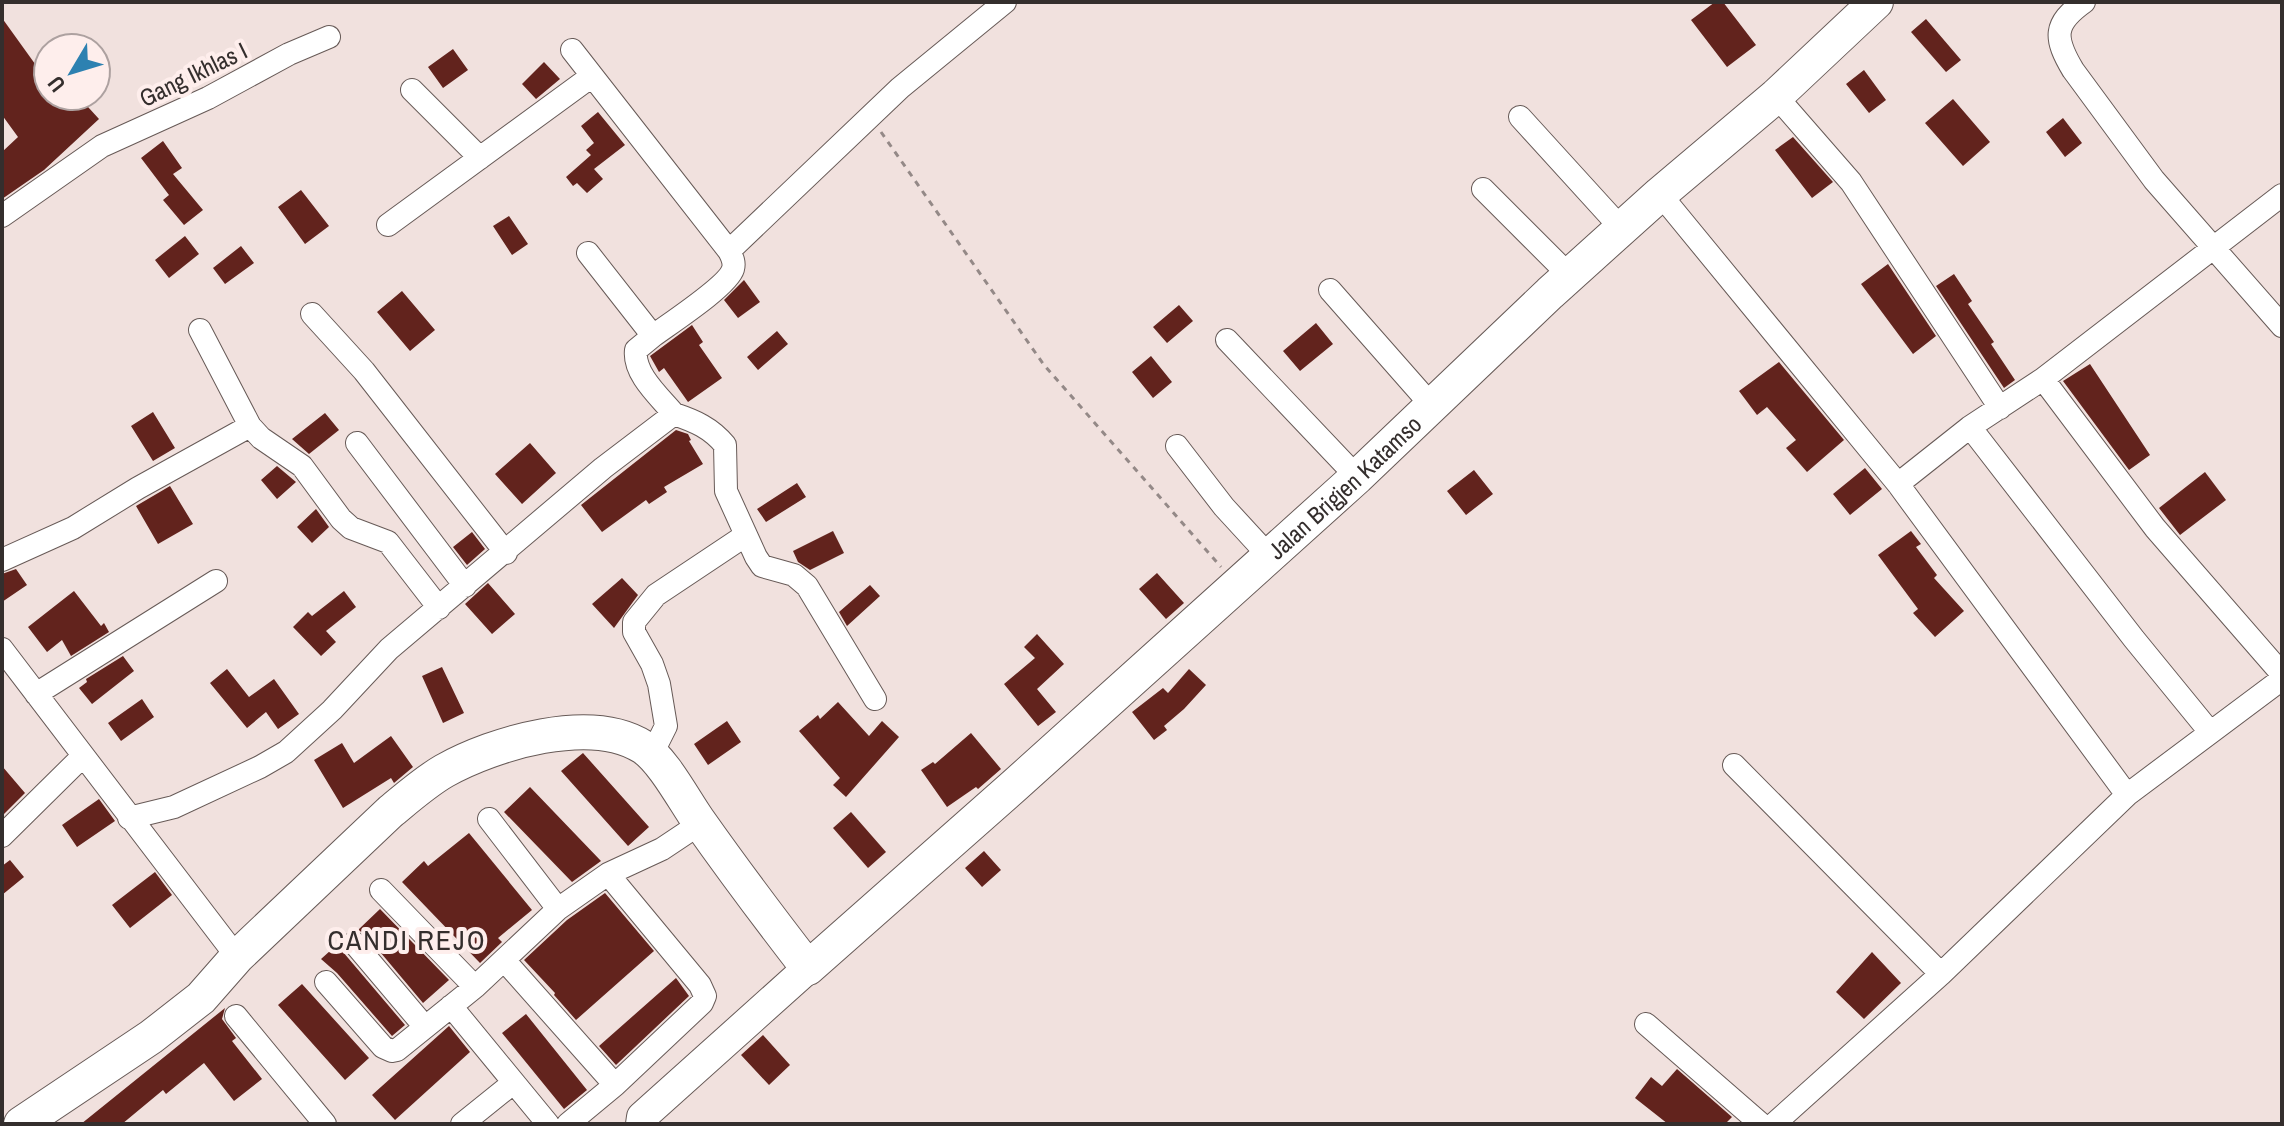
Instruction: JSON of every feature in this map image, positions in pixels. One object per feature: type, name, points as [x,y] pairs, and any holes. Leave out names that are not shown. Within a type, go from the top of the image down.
[{"type":"main road","name":"Jalan Brigjen Katamso","points":[[808,968],[1357,477],[1621,228],[1776,96],[1867,5]]},
{"type":"main road","points":[[21,1124],[201,998],[237,957],[390,812],[442,772],[479,755],[517,743],[582,731],[642,746],[652,754],[754,899],[808,968]]},
{"type":"street","points":[[729,251],[870,116],[1005,2]]},
{"type":"street","points":[[2084,2],[2061,22],[2060,44],[2064,55],[2131,150],[2282,326]]},
{"type":"street","name":"Gang Ikhlas I","points":[[2,216],[102,146],[208,98],[289,54],[329,37]]},
{"type":"street","points":[[572,50],[734,261],[730,275],[714,291],[636,350],[635,358],[643,375],[674,414],[708,428],[725,445],[726,491],[762,566],[794,575],[807,586],[875,699]]},
{"type":"street","points":[[388,225],[592,76]]},
{"type":"street","points":[[412,90],[480,158]]},
{"type":"street","points":[[1776,96],[1851,182],[2000,408]]},
{"type":"street","points":[[1520,117],[1621,228]]},
{"type":"street","points":[[1483,189],[1569,275]]},
{"type":"street","points":[[1660,194],[1898,484],[2127,795]]},
{"type":"street","points":[[1898,484],[1970,427],[2043,379],[2282,195]]},
{"type":"street","points":[[588,253],[653,336]]},
{"type":"street","points":[[1330,290],[1433,407]]},
{"type":"street","points":[[312,314],[364,371],[506,553]]},
{"type":"street","points":[[200,330],[250,426],[261,438],[302,466],[351,528],[388,542],[439,608]]},
{"type":"street","points":[[1227,340],[1357,477]]},
{"type":"street","points":[[1774,1124],[1941,974],[2127,795],[2282,676],[2155,528],[2043,379]]},
{"type":"street","points":[[129,818],[174,807],[286,752],[322,720],[389,649],[603,468],[674,414]]},
{"type":"street","points":[[2,560],[73,528],[250,426]]},
{"type":"street","points":[[1970,427],[2210,732]]},
{"type":"street","points":[[357,443],[465,586]]},
{"type":"street","points":[[1177,446],[1224,507],[1269,556]]},
{"type":"street","points":[[652,754],[666,726],[659,684],[634,632],[634,622],[656,595],[746,535]]},
{"type":"street","points":[[36,694],[216,581]]},
{"type":"street","points":[[2,649],[237,957]]},
{"type":"street","points":[[2,836],[83,756]]},
{"type":"street","points":[[1734,765],[1941,974]]},
{"type":"street","points":[[489,819],[558,909]]},
{"type":"street","points":[[326,982],[387,1050],[401,1048],[475,987],[558,909],[608,874],[662,849],[701,823]]},
{"type":"street","points":[[568,1124],[615,1085],[700,1005],[705,996],[700,985],[608,874]]},
{"type":"street","points":[[381,890],[475,987]]},
{"type":"street","points":[[354,943],[425,1027]]},
{"type":"street","points":[[504,960],[615,1085]]},
{"type":"street","points":[[639,1122],[808,968]]},
{"type":"street","points":[[451,1006],[548,1124]]},
{"type":"street","points":[[236,1016],[325,1124]]},
{"type":"street","points":[[1646,1024],[1761,1124]]},
{"type":"street","points":[[462,1124],[513,1083]]},
{"type":"path","points":[[870,116],[1044,365],[1237,585]]},
{"type":"building","points":[[1715,2],[1723,2],[1756,45],[1727,67],[1691,20]]},
{"type":"building","points":[[2,18],[32,60],[32,112],[93,112],[99,119],[44,170],[2,199],[2,152],[18,137],[2,115]]},
{"type":"building","points":[[1926,19],[1961,60],[1946,72],[1911,32]]},
{"type":"building","points":[[453,49],[468,70],[443,88],[428,67]]},
{"type":"building","points":[[544,62],[560,79],[536,99],[522,84]]},
{"type":"building","points":[[1864,70],[1886,100],[1869,113],[1846,84]]},
{"type":"building","points":[[1953,99],[1990,142],[1963,166],[1925,123]]},
{"type":"building","points":[[598,112],[625,145],[594,169],[603,179],[587,193],[577,183],[573,186],[566,177],[591,155],[586,150],[594,143],[581,126]]},
{"type":"building","points":[[2063,118],[2082,143],[2065,157],[2046,132]]},
{"type":"building","points":[[1793,137],[1833,182],[1812,198],[1775,150]]},
{"type":"building","points":[[163,141],[182,168],[173,174],[203,210],[184,225],[163,200],[169,195],[141,158]]},
{"type":"building","points":[[301,190],[329,226],[305,244],[278,207]]},
{"type":"building","points":[[509,216],[528,244],[512,255],[493,226]]},
{"type":"building","points":[[185,236],[199,254],[169,278],[155,260]]},
{"type":"building","points":[[241,246],[254,263],[225,284],[213,268]]},
{"type":"building","points":[[1888,264],[1936,336],[1913,354],[1861,284]]},
{"type":"building","points":[[1954,274],[1972,301],[1968,304],[1994,342],[1991,344],[2015,380],[2004,388],[1936,286]]},
{"type":"building","points":[[744,280],[760,302],[738,318],[724,300]]},
{"type":"building","points":[[402,291],[435,330],[410,351],[377,312]]},
{"type":"building","points":[[1179,305],[1193,321],[1167,343],[1153,327]]},
{"type":"building","points":[[1316,323],[1333,344],[1300,371],[1283,351]]},
{"type":"building","points":[[692,325],[703,342],[699,345],[722,378],[688,402],[664,368],[659,372],[650,356]]},
{"type":"building","points":[[777,331],[788,344],[758,370],[747,357]]},
{"type":"building","points":[[1151,356],[1172,382],[1153,398],[1132,372]]},
{"type":"building","points":[[1779,362],[1844,440],[1807,472],[1786,448],[1796,440],[1767,407],[1757,415],[1739,391]]},
{"type":"building","points":[[2090,364],[2150,455],[2129,470],[2063,381]]},
{"type":"building","points":[[153,412],[175,448],[153,461],[131,426]]},
{"type":"building","points":[[325,413],[339,430],[309,454],[292,439]]},
{"type":"building","points":[[676,430],[688,434],[703,464],[664,487],[667,492],[649,504],[646,500],[602,532],[581,505]]},
{"type":"building","points":[[530,443],[556,473],[522,504],[495,474]]},
{"type":"building","points":[[277,466],[296,482],[277,499],[261,480]]},
{"type":"building","points":[[1865,468],[1882,489],[1850,515],[1833,494]]},
{"type":"building","points":[[1474,470],[1493,494],[1466,515],[1447,491]]},
{"type":"building","points":[[2205,472],[2226,500],[2180,535],[2159,508]]},
{"type":"building","points":[[797,483],[806,497],[766,522],[757,509]]},
{"type":"building","points":[[170,486],[193,524],[158,544],[136,506]]},
{"type":"building","points":[[316,509],[329,527],[312,543],[297,527]]},
{"type":"building","points":[[833,531],[844,553],[810,570],[798,562],[793,551]]},
{"type":"building","points":[[1911,531],[1921,544],[1916,547],[1937,575],[1934,578],[1964,611],[1935,637],[1913,613],[1918,609],[1878,555]]},
{"type":"building","points":[[472,532],[485,549],[467,565],[453,547]]},
{"type":"building","points":[[16,569],[27,585],[2,602],[2,574]]},
{"type":"building","points":[[1157,573],[1184,603],[1166,619],[1139,589]]},
{"type":"building","points":[[622,578],[638,595],[614,628],[592,604]]},
{"type":"building","points":[[488,583],[515,614],[492,634],[465,604]]},
{"type":"building","points":[[870,585],[880,596],[847,626],[839,612]]},
{"type":"building","points":[[74,591],[109,632],[71,656],[62,640],[47,652],[28,627]]},
{"type":"building","points":[[344,591],[356,607],[326,631],[336,642],[321,656],[293,627],[308,612],[312,616]]},
{"type":"building","points":[[1037,634],[1064,664],[1037,689],[1056,712],[1038,726],[1004,684],[1035,658],[1024,647]]},
{"type":"building","points":[[123,656],[134,671],[92,704],[79,688],[87,682],[86,679]]},
{"type":"building","points":[[442,667],[464,713],[443,723],[422,676]]},
{"type":"building","points":[[227,669],[249,697],[274,679],[299,714],[278,729],[266,712],[247,728],[210,683]]},
{"type":"building","points":[[1189,669],[1206,685],[1164,726],[1167,730],[1154,740],[1132,712],[1163,688],[1168,693]]},
{"type":"building","points":[[142,699],[154,717],[121,741],[108,723]]},
{"type":"building","points":[[838,702],[869,736],[882,721],[899,737],[846,797],[833,785],[840,778],[799,731],[818,715],[820,719]]},
{"type":"building","points":[[727,721],[741,742],[708,765],[694,744]]},
{"type":"building","points":[[971,733],[1001,769],[978,789],[976,787],[947,807],[921,770],[933,762],[935,764]]},
{"type":"building","points":[[391,736],[413,767],[394,783],[391,778],[343,808],[314,760],[342,743],[354,763]]},
{"type":"building","points":[[583,753],[649,827],[628,846],[561,771]]},
{"type":"building","points":[[2,766],[25,793],[2,816]]},
{"type":"building","points":[[530,787],[601,861],[572,882],[504,812]]},
{"type":"building","points":[[99,799],[115,821],[77,847],[62,825]]},
{"type":"building","points":[[851,812],[886,852],[868,868],[833,828]]},
{"type":"building","points":[[469,833],[532,910],[498,938],[502,942],[480,963],[402,882],[424,861],[428,866]]},
{"type":"building","points":[[984,851],[1001,870],[982,887],[965,868]]},
{"type":"building","points":[[10,860],[24,877],[2,895],[2,866]]},
{"type":"building","points":[[155,872],[172,895],[130,928],[112,905]]},
{"type":"building","points":[[605,893],[654,951],[576,1020],[524,960],[567,920]]},
{"type":"building","points":[[380,909],[449,980],[423,1003],[365,934],[358,930]]},
{"type":"building","points":[[340,942],[343,952],[405,1025],[392,1036],[321,959]]},
{"type":"building","points":[[1872,952],[1901,983],[1864,1019],[1836,992]]},
{"type":"building","points":[[676,978],[689,996],[616,1065],[599,1046]]},
{"type":"building","points":[[302,984],[369,1058],[345,1080],[278,1005]]},
{"type":"building","points":[[225,1008],[222,1019],[236,1038],[232,1041],[262,1079],[234,1101],[204,1063],[166,1094],[163,1090],[122,1124],[81,1124]]},
{"type":"building","points":[[526,1014],[587,1090],[564,1109],[502,1033]]},
{"type":"building","points":[[449,1026],[470,1052],[395,1120],[372,1095]]},
{"type":"building","points":[[763,1035],[790,1065],[769,1085],[741,1055]]},
{"type":"building","points":[[1677,1069],[1732,1117],[1725,1124],[1668,1124],[1635,1098],[1651,1077],[1662,1086]]},
{"type":"district","name":"CANDI REJO","points":[[407,940]]}]
